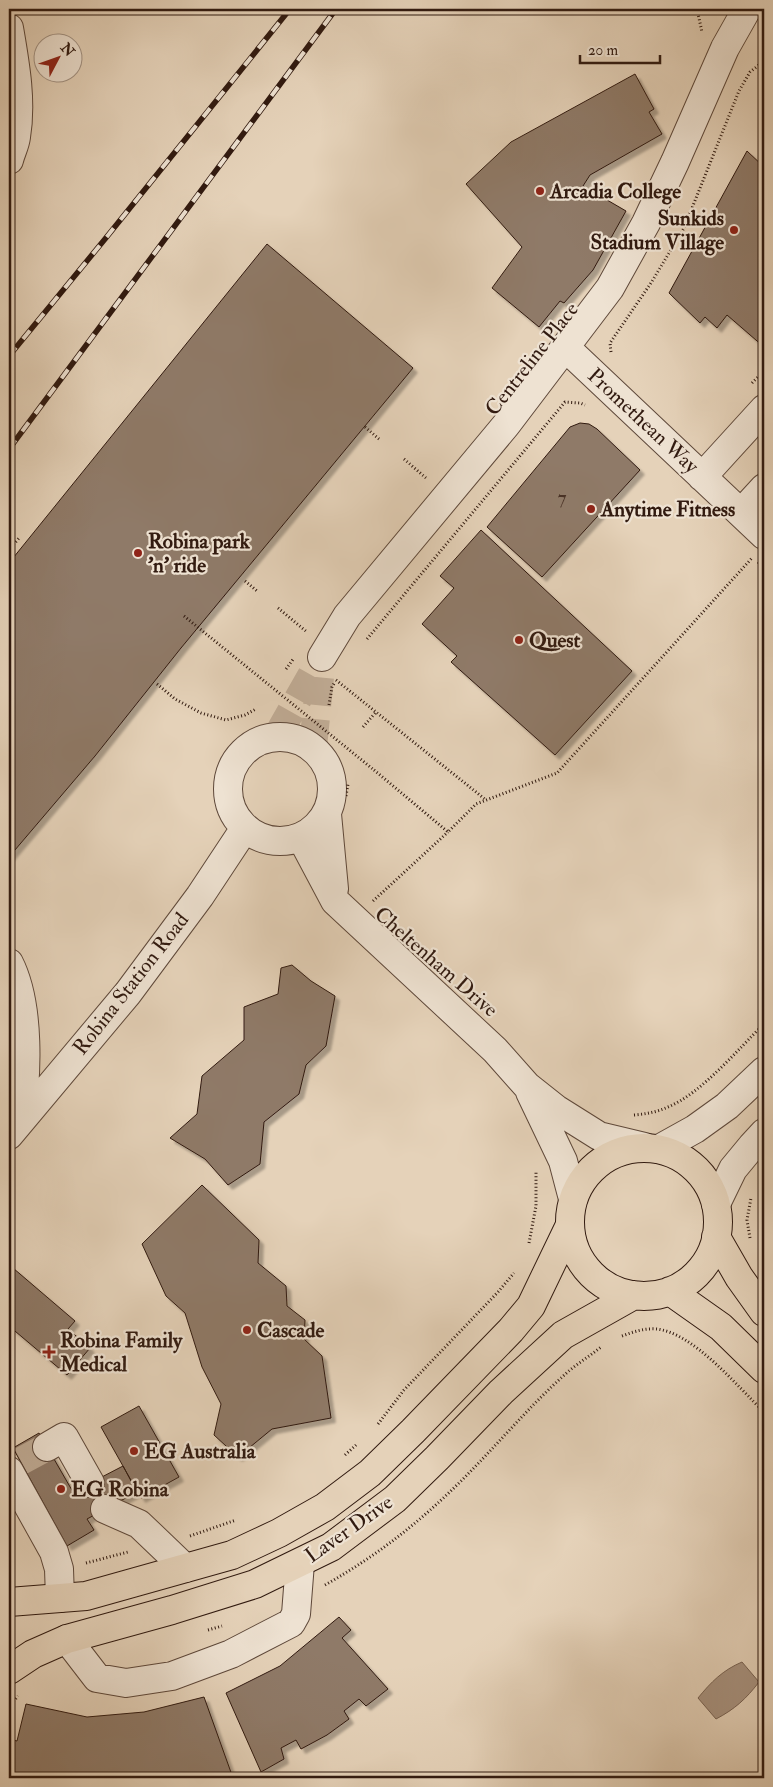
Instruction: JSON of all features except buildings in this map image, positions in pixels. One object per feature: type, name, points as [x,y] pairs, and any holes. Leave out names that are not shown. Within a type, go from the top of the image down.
[{"type":"main road","points":[[652,1148],[679,1156],[695,1169],[708,1185],[716,1204],[718,1221],[716,1238],[707,1260],[691,1279],[670,1291],[652,1295],[634,1295],[615,1290],[598,1280],[584,1265],[571,1212],[584,1178],[600,1162],[622,1151],[652,1148]]},
{"type":"main road","name":"Laver Drive","points":[[9,1602],[86,1596],[232,1554],[279,1534],[325,1506],[370,1472],[413,1432],[511,1330],[531,1306],[571,1212]]},
{"type":"main road","points":[[716,1238],[739,1277],[764,1312]]},
{"type":"main road","points":[[670,1291],[721,1327],[764,1369]]},
{"type":"main road","name":"Laver Drive","points":[[9,1670],[33,1654],[67,1640],[255,1584],[331,1547],[395,1499],[438,1458],[501,1392],[563,1335],[634,1295]]},
{"type":"street","name":"Centreline Place","points":[[318,655],[347,616],[506,425],[610,288],[646,223],[725,48],[747,9]]},
{"type":"street","points":[[9,28],[18,109],[16,139],[9,160]]},
{"type":"street","name":"Promethean Way","points":[[566,348],[741,513],[758,546]]},
{"type":"street","points":[[702,477],[755,399]]},
{"type":"street","points":[[741,513],[764,488]]},
{"type":"street","points":[[277,736],[295,738],[313,748],[327,764],[333,786],[331,805],[336,807],[316,828],[301,838],[275,841],[257,836],[245,828],[234,814],[228,792],[228,783],[233,764],[240,754],[254,742],[277,736]]},
{"type":"street","points":[[335,900],[336,807]]},
{"type":"street","name":"Robina Station Road","points":[[14,1128],[128,993],[200,896],[245,828]]},
{"type":"street","name":"Cheltenham Drive","points":[[301,838],[335,900],[495,1050],[527,1086],[556,1109],[599,1136],[652,1148]]},
{"type":"street","points":[[9,963],[20,994],[25,1051],[24,1091],[14,1128]]},
{"type":"street","points":[[9,1027],[25,1051]]},
{"type":"street","points":[[652,1148],[703,1124],[727,1106],[764,1070]]},
{"type":"street","name":"Cheltenham Drive","points":[[527,1086],[564,1161],[571,1212]]},
{"type":"street","points":[[716,1204],[733,1169],[764,1133]]},
{"type":"street","points":[[47,1447],[64,1436],[90,1483]]},
{"type":"street","points":[[13,1467],[54,1552],[59,1569],[60,1598]]},
{"type":"street","points":[[105,1509],[139,1524],[185,1568]]},
{"type":"street","points":[[67,1640],[98,1678],[126,1683],[172,1676],[231,1654],[291,1623],[296,1614],[300,1563]]},
{"type":"path","points":[[697,9],[702,34]]},
{"type":"path","points":[[612,356],[610,343],[651,283],[684,228],[739,91],[750,72],[764,61]]},
{"type":"path","points":[[755,399],[764,371]]},
{"type":"path","points":[[365,641],[565,402]]},
{"type":"path","points":[[365,427],[379,439]]},
{"type":"path","points":[[404,459],[432,483]]},
{"type":"path","points":[[9,550],[19,538]]},
{"type":"path","points":[[370,904],[476,804],[557,773],[758,546]]},
{"type":"path","points":[[245,581],[257,591]]},
{"type":"path","points":[[278,608],[318,655],[336,680],[486,800]]},
{"type":"path","points":[[184,616],[448,832]]},
{"type":"path","points":[[286,670],[318,655]]},
{"type":"path","points":[[330,705],[332,687],[336,680]]},
{"type":"path","points":[[157,684],[175,699],[201,713],[226,720],[245,715],[256,709]]},
{"type":"path","points":[[363,727],[376,712]]},
{"type":"path","points":[[336,807],[348,784]]},
{"type":"path","points":[[627,1115],[654,1112],[669,1107],[683,1099],[705,1082],[764,1024]]},
{"type":"path","points":[[528,1247],[536,1206],[536,1167],[556,1147]]},
{"type":"path","points":[[747,1220],[752,1194]]},
{"type":"path","points":[[376,1428],[395,1399],[498,1292],[517,1268]]},
{"type":"path","points":[[644,1329],[657,1329],[676,1334],[695,1346],[764,1412]]},
{"type":"path","points":[[339,1460],[361,1441]]},
{"type":"path","points":[[59,1569],[189,1536],[240,1519]]},
{"type":"shaded area","points":[[742,1662],[759,1682],[740,1703],[716,1719],[698,1698],[718,1677]]},
{"type":"tunnel","points":[[313,747],[322,657]]},
{"type":"tunnel","points":[[277,736],[316,667]]},
{"type":"tunnel","points":[[21,1461],[47,1447]]},
{"type":"railway","points":[[9,356],[290,9]]},
{"type":"railway","points":[[9,449],[336,9]]},
{"type":"place","name":"Arcadia College","points":[[540,191]]},
{"type":"place","name":"Sunkids Stadium Village","points":[[734,230]]},
{"type":"place","name":"Anytime Fitness","points":[[591,509]]},
{"type":"place","name":"Robina park 'n' ride","points":[[138,553]]},
{"type":"place","name":"Quest","points":[[519,640]]},
{"type":"place","name":"Cascade","points":[[247,1330]]},
{"type":"place","name":"Robina Family Medical","points":[[49,1352]]},
{"type":"place","name":"EG Australia","points":[[134,1451]]},
{"type":"place","name":"EG Robina","points":[[61,1489]]}]
